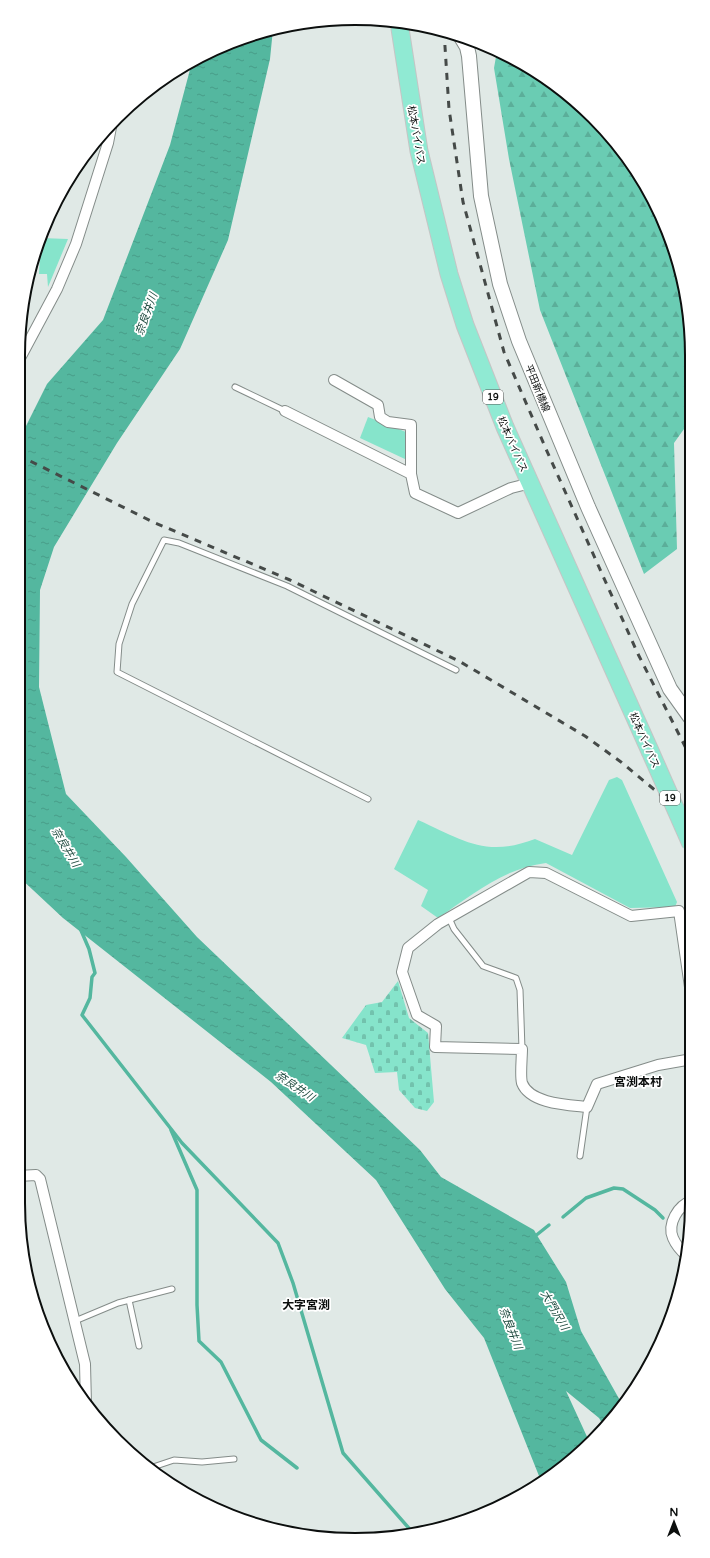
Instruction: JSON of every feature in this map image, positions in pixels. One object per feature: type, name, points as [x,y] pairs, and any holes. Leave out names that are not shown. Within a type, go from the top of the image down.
[{"type":"highway","name":"松本バイパス","points":[[400,28],[419,151],[449,274],[486,379],[504,427],[531,483],[685,831]]},
{"type":"main road","name":"平田新橋線","points":[[464,44],[469,56],[481,196],[500,284],[519,341],[588,507],[670,690],[685,710]]},
{"type":"street","points":[[25,347],[57,288],[76,244],[110,134]]},
{"type":"street","points":[[334,380],[378,405],[380,417],[388,422],[411,425],[411,474],[415,493],[458,512],[511,488],[531,483]]},
{"type":"street","points":[[285,411],[411,474]]},
{"type":"street","points":[[685,952],[679,911],[630,916],[546,873],[529,872],[449,918],[408,948],[402,972],[417,1015],[436,1026],[435,1047],[522,1049],[522,1083],[531,1094],[551,1103],[587,1107],[597,1084],[658,1065],[685,1060]]},
{"type":"street","points":[[25,1176],[36,1175],[40,1179],[85,1364],[86,1393]]},
{"type":"street","points":[[682,1249],[672,1237],[673,1222],[676,1214],[685,1204]]},
{"type":"lane","points":[[236,387],[285,411]]},
{"type":"lane","points":[[368,799],[117,672],[119,644],[132,604],[164,540],[179,542],[287,586],[456,670]]},
{"type":"lane","points":[[449,918],[454,929],[483,966],[516,978],[520,990],[522,1049]]},
{"type":"lane","points":[[580,1156],[587,1107]]},
{"type":"lane","points":[[75,1321],[129,1300],[172,1289]]},
{"type":"lane","points":[[129,1300],[139,1346]]},
{"type":"lane","points":[[156,1466],[174,1460],[202,1462],[234,1459]]},
{"type":"green space","points":[[496,57],[520,69],[556,93],[573,107],[603,137],[617,154],[641,190],[660,229],[674,270],[682,312],[685,355],[685,428],[674,443],[677,549],[644,574],[540,310],[509,159],[494,68]]},
{"type":"green space","points":[[47,238],[68,239],[48,287],[47,274],[39,274],[40,258]]},
{"type":"green space","points":[[368,417],[406,432],[407,460],[360,438]]},
{"type":"green space","points":[[617,777],[622,780],[677,902],[675,907],[630,908],[546,863],[516,870],[502,877],[476,892],[438,918],[421,906],[428,890],[394,869],[418,820],[462,840],[488,847],[502,847],[535,839],[572,855],[609,780]]},
{"type":"green space","points":[[398,981],[409,1018],[428,1033],[434,1102],[427,1111],[415,1108],[399,1090],[397,1072],[375,1073],[366,1045],[342,1038],[366,1005],[382,1002]]},
{"type":"water","points":[[272,35],[270,59],[228,240],[180,349],[117,443],[54,547],[40,590],[39,687],[66,794],[126,857],[197,937],[420,1150],[441,1177],[534,1230],[566,1282],[581,1331],[620,1400],[602,1422],[599,1418],[566,1391],[587,1437],[556,1465],[539,1476],[484,1338],[445,1289],[376,1180],[271,1082],[63,918],[25,883],[25,428],[47,384],[103,320],[170,145],[190,69],[229,50]]},
{"type":"waterway","points":[[80,928],[89,949],[95,973],[92,977],[90,998],[82,1015],[182,1143],[278,1243],[293,1283],[343,1453],[409,1528]]},
{"type":"waterway","points":[[171,1130],[197,1190],[197,1305],[199,1341],[221,1362],[261,1440],[297,1468]]},
{"type":"waterway","points":[[563,1217],[586,1198],[614,1188],[623,1189],[655,1210],[663,1218]]},
{"type":"waterway","points":[[534,1237],[549,1225]]},
{"type":"railway","points":[[444,37],[449,109],[463,202],[504,352],[638,654],[685,746]]},
{"type":"railway","points":[[25,458],[153,522],[290,580],[459,661],[585,736],[621,762],[685,815]]},
{"type":"district","name":"宮渕本村","points":[[638,1082]]},
{"type":"district","name":"大字宮渕","points":[[306,1305]]},
{"type":"water label","name":"奈良井川","points":[[146,314]]},
{"type":"water label","name":"奈良井川","points":[[66,847]]},
{"type":"water label","name":"奈良井川","points":[[295,1086]]},
{"type":"water label","name":"大門沢川","points":[[555,1310]]},
{"type":"water label","name":"奈良井川","points":[[511,1328]]}]
